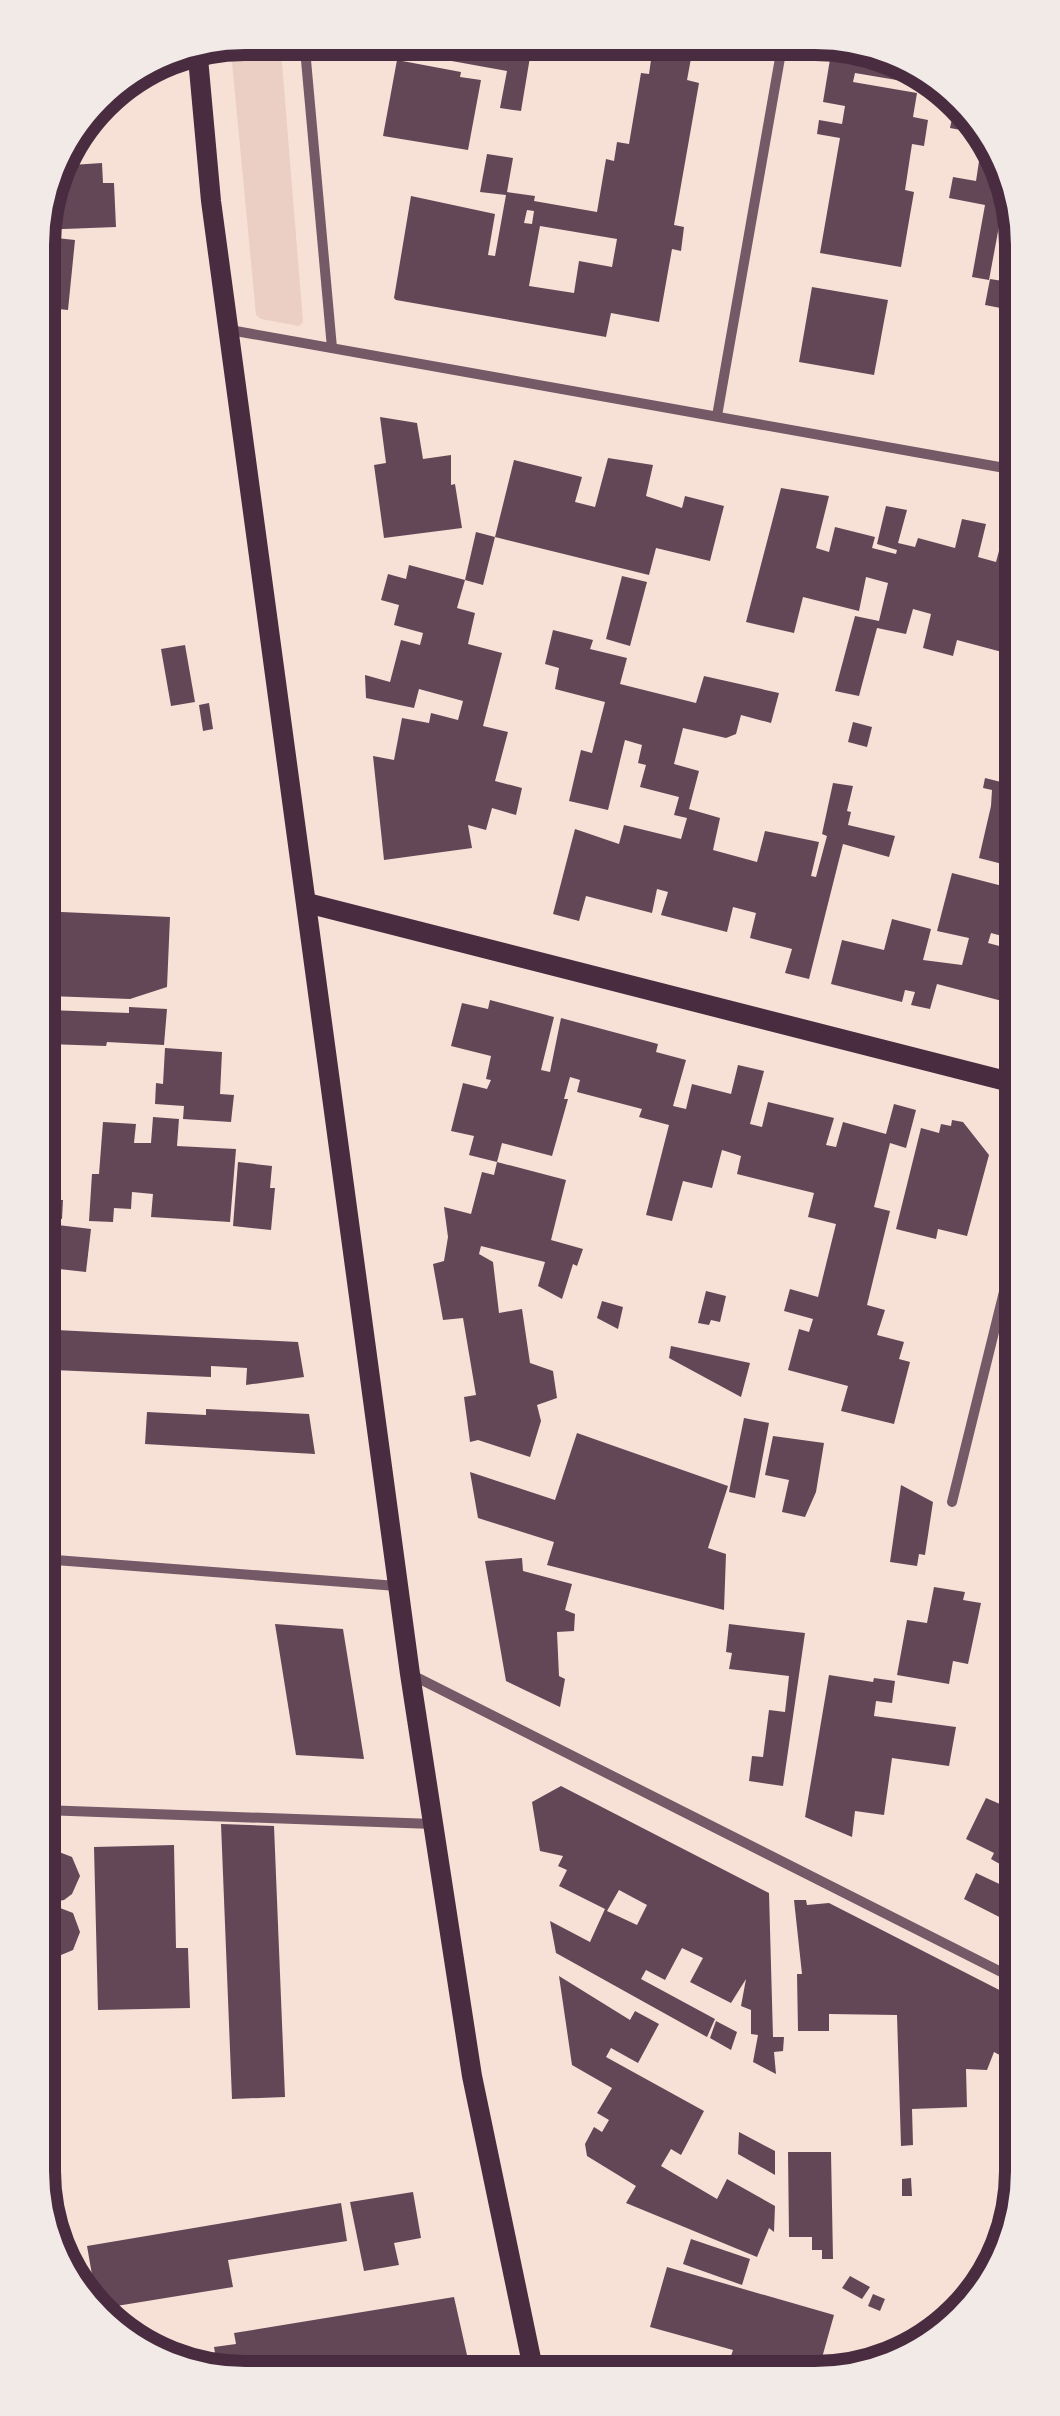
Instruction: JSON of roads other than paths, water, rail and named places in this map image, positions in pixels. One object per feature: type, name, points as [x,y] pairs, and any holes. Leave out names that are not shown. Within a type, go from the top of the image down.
[{"type":"main road","points":[[198,61],[211,201],[397,1586],[472,2076],[531,2361]]},
{"type":"main road","points":[[307,902],[1005,1081]]},
{"type":"street","points":[[306,55],[332,348]]},
{"type":"street","points":[[717,416],[781,55]]},
{"type":"street","points":[[229,330],[1005,468]]},
{"type":"street","points":[[952,1502],[1005,1288]]},
{"type":"street","points":[[55,1560],[397,1586]]},
{"type":"street","points":[[410,1674],[1005,1974]]},
{"type":"street","points":[[55,1810],[433,1824]]}]
